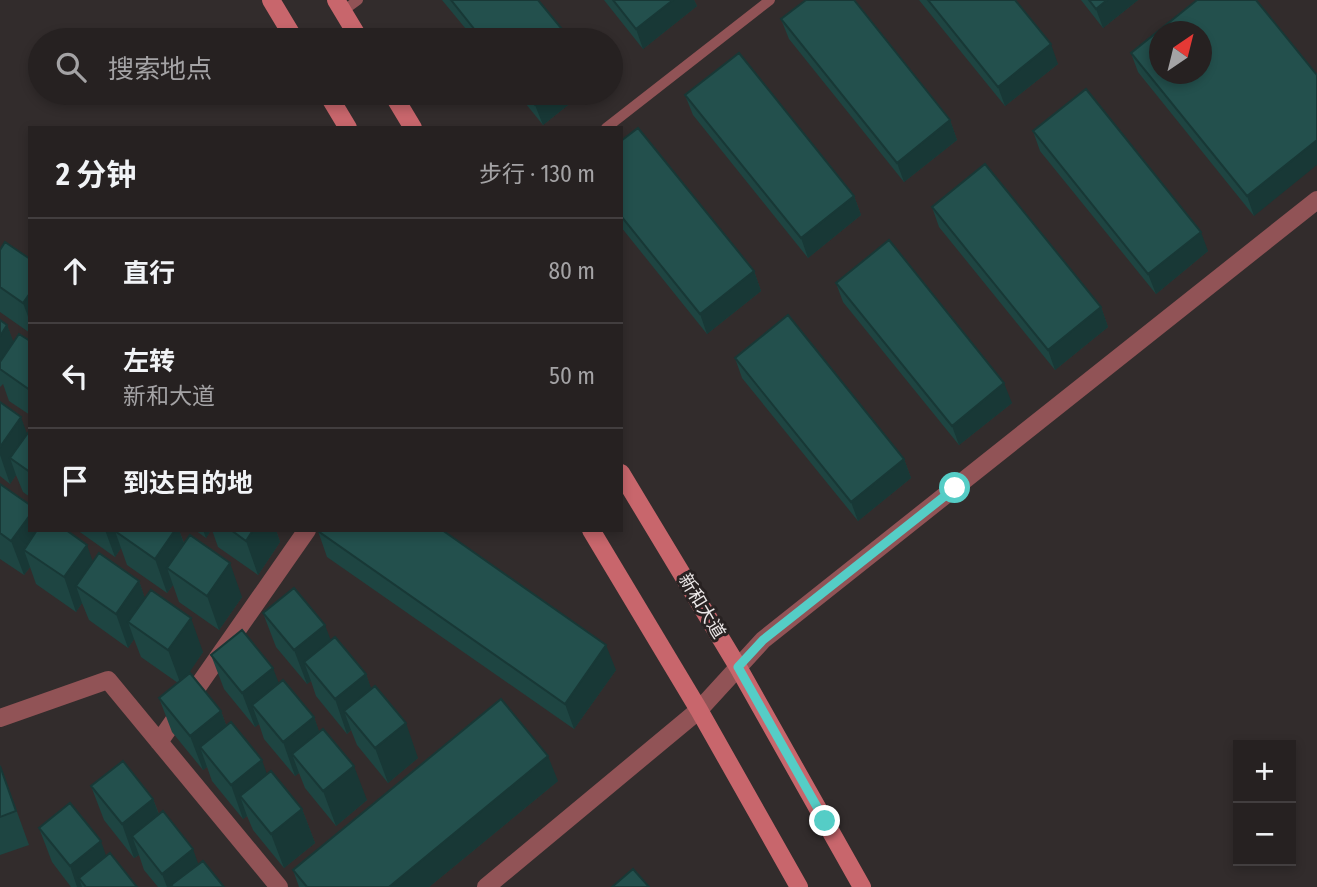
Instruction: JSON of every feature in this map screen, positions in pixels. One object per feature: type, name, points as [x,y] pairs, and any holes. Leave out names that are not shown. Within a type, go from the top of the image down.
[{"type":"main road","points":[[271,0],[288,28]]},
{"type":"main road","points":[[346,4],[355,28]]},
{"type":"main road","points":[[334,105],[347,126]]},
{"type":"main road","points":[[399,105],[412,126]]},
{"type":"main road","name":"新和大道","points":[[623,476],[738,667],[862,887]]},
{"type":"main road","points":[[592,532],[699,710],[799,887]]},
{"type":"street","points":[[486,887],[699,710],[763,640],[1317,200]]},
{"type":"street","points":[[159,742],[306,532]]},
{"type":"street","points":[[0,718],[108,680],[279,887]]},
{"type":"lane","points":[[609,126],[771,0]]},
{"type":"building","points":[[451,0],[538,0],[561,28],[473,28]]},
{"type":"building","points":[[613,0],[673,0],[636,29]]},
{"type":"building","points":[[806,0],[854,0],[950,120],[897,163],[781,19]]},
{"type":"building","points":[[928,0],[1015,0],[1051,44],[998,87]]},
{"type":"building","points":[[1089,0],[1107,0],[1096,9]]},
{"type":"building","points":[[1197,0],[1256,0],[1317,75],[1317,140],[1247,196],[1156,84],[1212,84],[1212,21],[1171,21]]},
{"type":"building","points":[[1149,39],[1149,75],[1131,53]]},
{"type":"building","points":[[739,53],[854,196],[801,238],[685,95]]},
{"type":"building","points":[[1086,89],[1201,232],[1148,274],[1033,131]]},
{"type":"building","points":[[638,128],[754,271],[700,314],[623,218],[623,139]]},
{"type":"building","points":[[985,164],[1101,307],[1048,350],[932,207]]},
{"type":"building","points":[[889,240],[1004,383],[952,426],[836,283]]},
{"type":"building","points":[[5,242],[28,258],[28,296],[23,303],[0,287],[0,250]]},
{"type":"building","points":[[788,315],[904,459],[851,502],[735,358]]},
{"type":"building","points":[[0,320],[7,325],[0,336]]},
{"type":"building","points":[[19,334],[28,340],[28,389],[0,369],[0,362]]},
{"type":"building","points":[[0,402],[21,417],[0,447]]},
{"type":"building","points":[[28,433],[28,471],[10,458]]},
{"type":"building","points":[[0,484],[28,504],[28,518],[11,541],[0,533]]},
{"type":"building","points":[[36,532],[69,532],[87,545],[64,577],[24,550]]},
{"type":"building","points":[[116,532],[174,532],[155,559]]},
{"type":"building","points":[[234,532],[252,532],[246,541]]},
{"type":"building","points":[[319,532],[445,532],[606,645],[565,704]]},
{"type":"building","points":[[190,535],[230,563],[207,596],[167,568]]},
{"type":"building","points":[[99,553],[139,581],[116,614],[76,586]]},
{"type":"building","points":[[294,588],[325,625],[294,650],[263,613]]},
{"type":"building","points":[[151,590],[191,618],[168,650],[128,622]]},
{"type":"building","points":[[242,630],[273,668],[242,693],[211,655]]},
{"type":"building","points":[[335,637],[366,674],[335,699],[304,662]]},
{"type":"building","points":[[190,673],[221,711],[190,736],[159,698]]},
{"type":"building","points":[[283,680],[314,717],[283,742],[252,705]]},
{"type":"building","points":[[375,686],[406,723],[375,748],[344,711]]},
{"type":"building","points":[[501,699],[548,756],[389,887],[307,887],[293,870]]},
{"type":"building","points":[[231,722],[262,760],[231,785],[200,747]]},
{"type":"building","points":[[323,729],[354,766],[323,791],[292,754]]},
{"type":"building","points":[[123,761],[153,799],[122,824],[91,786]]},
{"type":"building","points":[[0,766],[16,811],[0,817]]},
{"type":"building","points":[[271,771],[302,809],[271,834],[240,796]]},
{"type":"building","points":[[70,803],[101,841],[70,866],[39,828]]},
{"type":"building","points":[[163,811],[193,849],[162,874],[132,836]]},
{"type":"building","points":[[110,853],[137,887],[86,887],[79,878]]},
{"type":"building","points":[[203,861],[224,887],[171,885]]},
{"type":"building","points":[[633,869],[649,887],[612,887]]},
{"type":"route","points":[[825,821],[738,667],[763,640],[955,488]]}]
